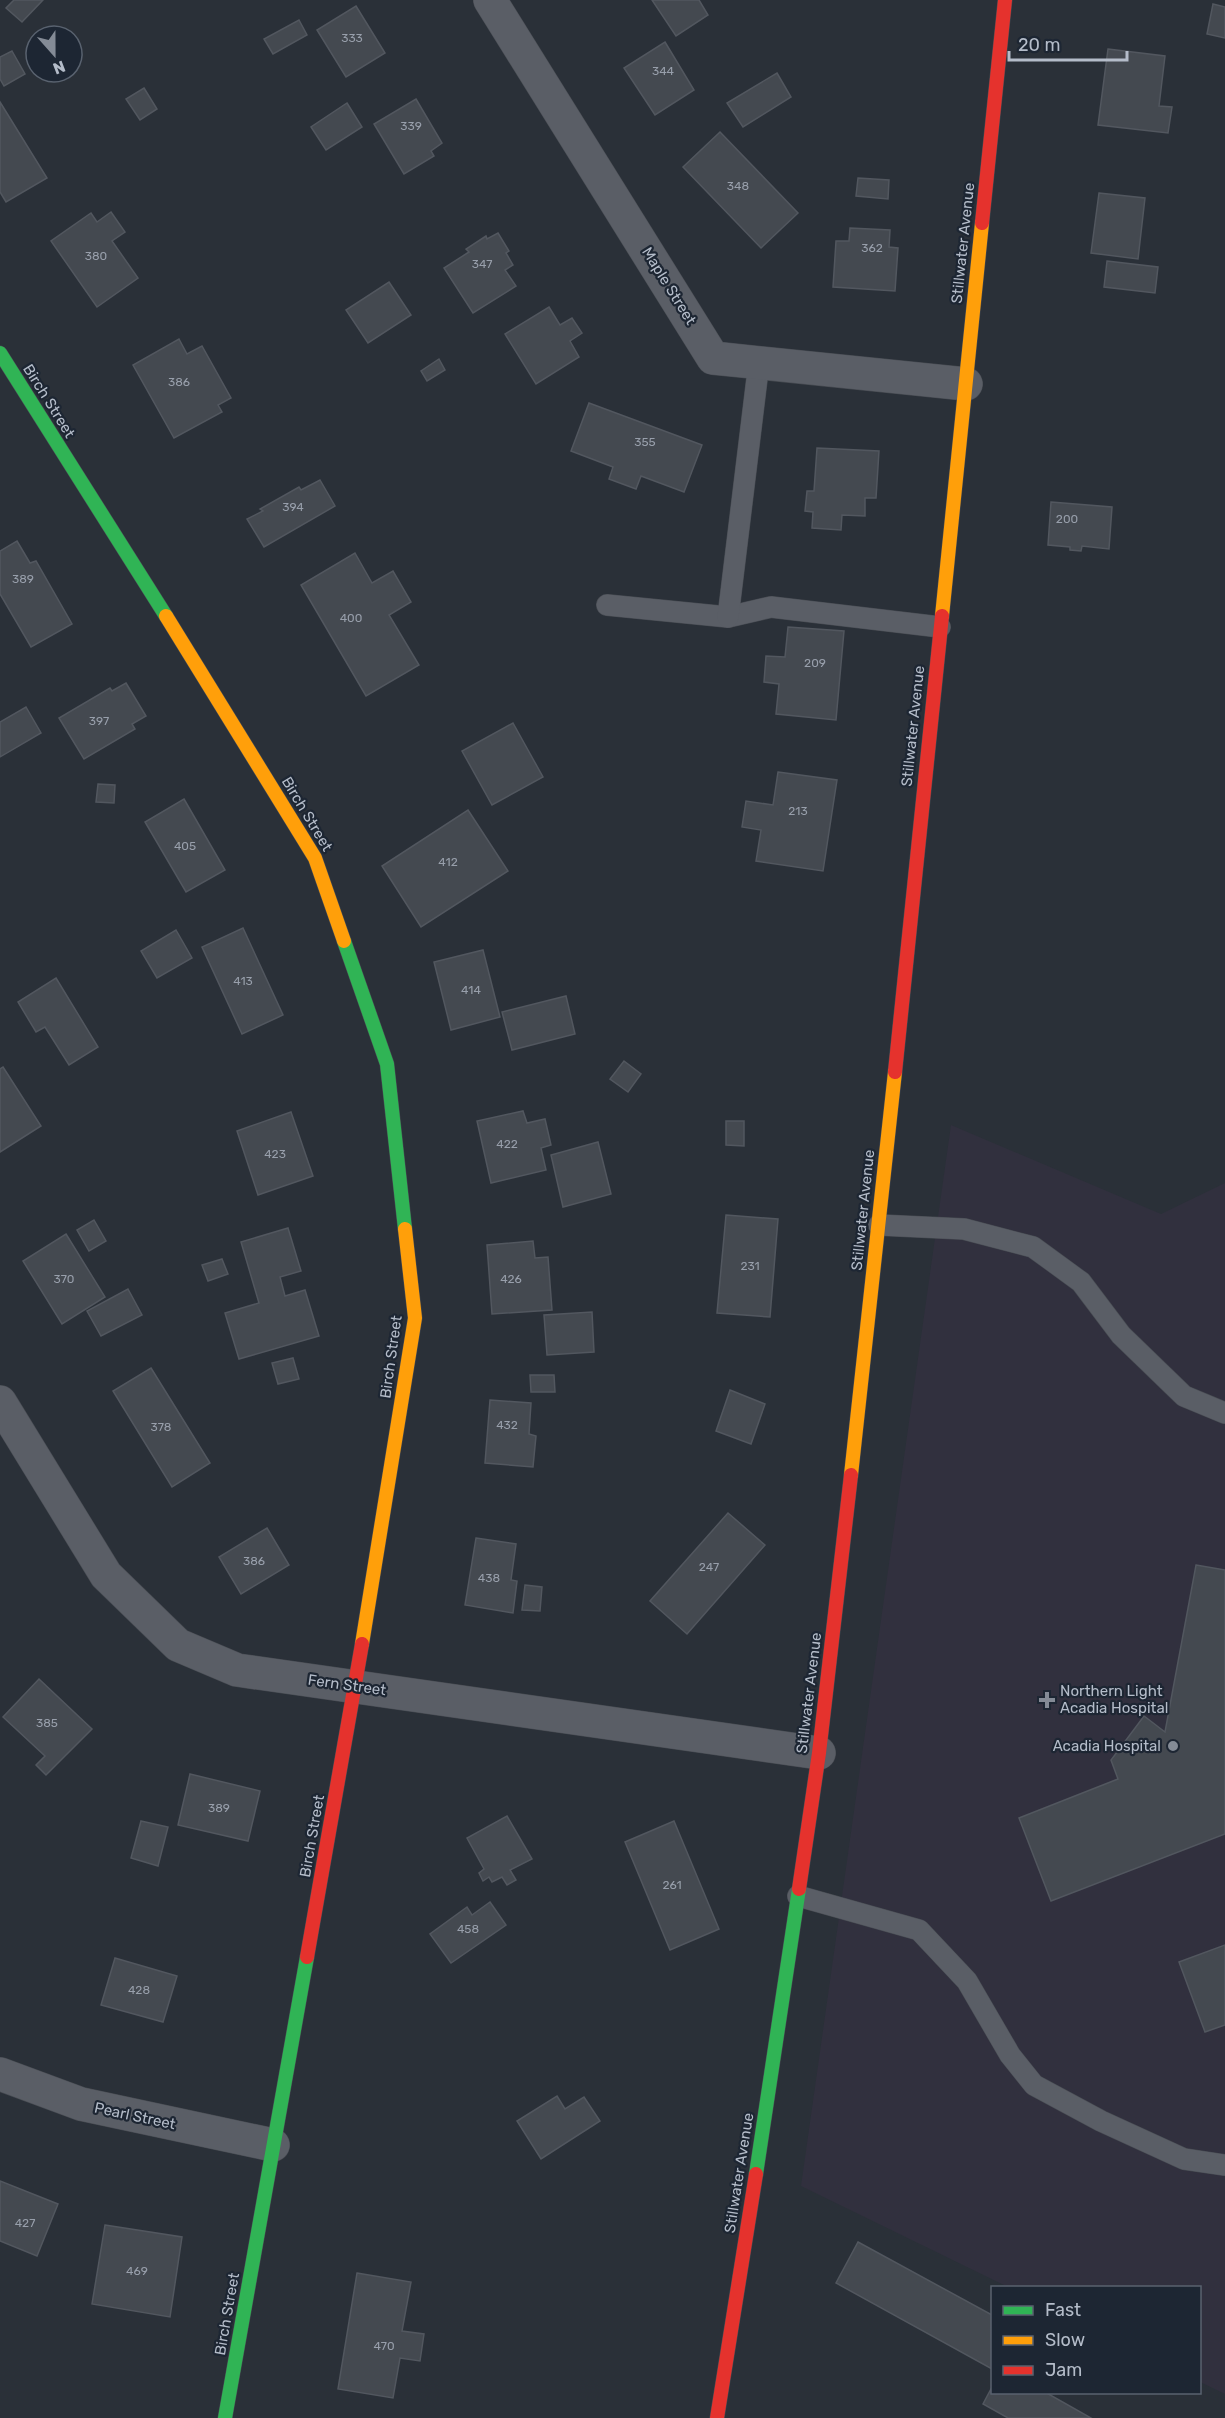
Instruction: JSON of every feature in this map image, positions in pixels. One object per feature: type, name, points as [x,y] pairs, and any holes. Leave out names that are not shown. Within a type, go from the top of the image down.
[{"type":"main road","name":"Stillwater Avenue","points":[[717,2418],[729,2352],[819,1753],[879,1225],[1005,0]]},
{"type":"main road","name":"Birch Street","points":[[0,353],[171,623],[315,858],[387,1064],[415,1318],[356,1686],[225,2418]]},
{"type":"street","name":"Maple Street","points":[[490,0],[713,357],[966,384]]},
{"type":"street","name":"Fern Street","points":[[0,1402],[106,1575],[178,1645],[237,1670],[819,1753]]},
{"type":"street","name":"Pearl Street","points":[[0,2074],[81,2104],[273,2145]]},
{"type":"lane","points":[[728,617],[759,362]]},
{"type":"lane","points":[[607,605],[728,617],[771,607],[940,627]]},
{"type":"lane","points":[[879,1225],[964,1229],[1033,1247],[1081,1282],[1121,1335],[1184,1396],[1225,1413]]},
{"type":"lane","points":[[798,1896],[919,1930],[967,1981],[1010,2055],[1034,2085],[1101,2121],[1184,2159],[1225,2165]]},
{"type":"shaded area","name":"Northern Light Acadia Hospital","points":[[951,1125],[1161,1214],[1225,1183],[1225,2394],[1201,2382],[1201,2286],[1006,2286],[801,2186]]},
{"type":"building","points":[[14,0],[43,0],[22,22],[6,8]]},
{"type":"building","points":[[652,0],[699,0],[708,15],[676,36]]},
{"type":"building","points":[[1213,4],[1225,7],[1225,38],[1207,34]]},
{"type":"building","points":[[356,6],[385,53],[346,77],[317,30]]},
{"type":"building","points":[[299,20],[307,35],[273,54],[264,39]]},
{"type":"building","points":[[665,42],[694,90],[655,115],[624,68]]},
{"type":"building","points":[[1108,49],[1165,56],[1159,106],[1172,107],[1168,133],[1098,125]]},
{"type":"building","points":[[12,51],[24,75],[4,86],[0,79],[0,57]]},
{"type":"building","points":[[777,73],[791,97],[743,127],[727,103]]},
{"type":"building","points":[[144,88],[157,109],[140,120],[126,99]]},
{"type":"building","points":[[416,99],[442,143],[431,151],[434,156],[404,174],[374,124]]},
{"type":"building","points":[[0,102],[47,178],[6,202],[0,192]]},
{"type":"building","points":[[347,103],[362,127],[326,150],[311,127]]},
{"type":"building","points":[[720,132],[798,213],[761,248],[683,167]]},
{"type":"building","points":[[858,178],[889,180],[888,199],[856,196]]},
{"type":"building","points":[[1099,193],[1145,198],[1138,259],[1091,253]]},
{"type":"building","points":[[111,212],[125,232],[112,241],[138,278],[97,307],[51,241],[91,213],[97,222]]},
{"type":"building","points":[[850,228],[890,230],[889,247],[898,248],[895,291],[833,287],[836,241],[849,241]]},
{"type":"building","points":[[498,233],[509,251],[506,253],[513,265],[505,270],[516,286],[473,313],[444,268],[469,252],[466,249],[486,236],[487,239]]},
{"type":"building","points":[[1107,261],[1158,267],[1155,293],[1104,287]]},
{"type":"building","points":[[389,282],[411,315],[368,343],[346,310]]},
{"type":"building","points":[[549,307],[560,325],[572,318],[582,333],[570,341],[579,357],[536,384],[505,334]]},
{"type":"building","points":[[179,339],[187,354],[202,346],[231,398],[218,405],[222,412],[174,438],[133,365]]},
{"type":"building","points":[[439,359],[445,370],[427,381],[421,371]]},
{"type":"building","points":[[589,403],[702,445],[684,492],[641,476],[636,489],[609,479],[613,467],[571,451]]},
{"type":"building","points":[[817,448],[879,451],[876,498],[865,498],[865,516],[842,515],[841,530],[812,528],[813,512],[805,511],[807,491],[814,491]]},
{"type":"building","points":[[320,480],[335,506],[264,547],[247,519],[299,487],[301,490]]},
{"type":"building","points":[[1051,502],[1112,507],[1109,549],[1082,546],[1081,551],[1070,550],[1070,547],[1048,545]]},
{"type":"building","points":[[17,541],[30,563],[36,561],[72,624],[31,647],[0,594],[0,551]]},
{"type":"building","points":[[355,553],[372,583],[393,571],[411,602],[389,615],[419,665],[366,696],[301,585]]},
{"type":"building","points":[[788,627],[844,631],[836,720],[776,714],[779,684],[764,682],[766,656],[785,657]]},
{"type":"building","points":[[126,683],[146,716],[132,724],[135,729],[84,759],[59,718],[110,688],[112,691]]},
{"type":"building","points":[[26,707],[41,733],[0,757],[0,722]]},
{"type":"building","points":[[513,723],[543,777],[492,805],[462,751]]},
{"type":"building","points":[[778,772],[837,780],[823,871],[756,861],[761,830],[742,827],[746,801],[773,805]]},
{"type":"building","points":[[98,784],[115,785],[114,803],[96,802]]},
{"type":"building","points":[[184,799],[225,870],[186,892],[145,822]]},
{"type":"building","points":[[468,810],[508,871],[421,927],[382,866]]},
{"type":"building","points":[[243,928],[283,1015],[242,1034],[202,947]]},
{"type":"building","points":[[176,930],[192,958],[157,978],[141,951]]},
{"type":"building","points":[[483,950],[500,1017],[451,1030],[434,962]]},
{"type":"building","points":[[56,978],[98,1047],[69,1065],[45,1027],[36,1032],[18,1002]]},
{"type":"building","points":[[566,996],[575,1034],[512,1050],[502,1012]]},
{"type":"building","points":[[624,1061],[641,1074],[628,1092],[610,1079]]},
{"type":"building","points":[[3,1067],[41,1126],[0,1152],[0,1069]]},
{"type":"building","points":[[523,1111],[527,1123],[545,1119],[551,1145],[541,1148],[546,1170],[491,1183],[477,1121]]},
{"type":"building","points":[[291,1112],[313,1176],[258,1195],[237,1131]]},
{"type":"building","points":[[726,1121],[744,1121],[744,1146],[726,1145]]},
{"type":"building","points":[[598,1142],[611,1194],[563,1207],[551,1155]]},
{"type":"building","points":[[726,1215],[778,1219],[770,1317],[717,1313]]},
{"type":"building","points":[[94,1220],[106,1241],[89,1251],[77,1230]]},
{"type":"building","points":[[288,1228],[301,1271],[280,1277],[285,1296],[305,1290],[319,1336],[239,1359],[225,1313],[259,1303],[241,1242]]},
{"type":"building","points":[[66,1234],[105,1297],[62,1324],[23,1261]]},
{"type":"building","points":[[533,1241],[535,1258],[548,1257],[552,1310],[492,1314],[487,1245]]},
{"type":"building","points":[[222,1259],[228,1274],[208,1281],[202,1265]]},
{"type":"building","points":[[128,1289],[142,1315],[101,1336],[87,1311]]},
{"type":"building","points":[[592,1312],[594,1352],[547,1355],[544,1315]]},
{"type":"building","points":[[293,1358],[299,1379],[278,1384],[272,1363]]},
{"type":"building","points":[[151,1368],[210,1463],[172,1487],[113,1391]]},
{"type":"building","points":[[530,1375],[554,1375],[555,1392],[531,1392]]},
{"type":"building","points":[[730,1390],[765,1404],[751,1444],[716,1431]]},
{"type":"building","points":[[490,1400],[531,1403],[529,1434],[536,1436],[533,1467],[485,1463]]},
{"type":"building","points":[[728,1513],[765,1545],[687,1634],[650,1601]]},
{"type":"building","points":[[267,1528],[289,1565],[241,1594],[219,1557]]},
{"type":"building","points":[[476,1538],[516,1544],[511,1580],[517,1581],[513,1613],[465,1605]]},
{"type":"building","name":"Acadia Hospital","points":[[1196,1565],[1225,1570],[1225,1834],[1051,1901],[1019,1818],[1118,1779],[1111,1760],[1144,1716],[1165,1732]]},
{"type":"building","points":[[525,1585],[542,1587],[540,1611],[522,1610]]},
{"type":"building","points":[[39,1679],[92,1729],[46,1775],[36,1765],[45,1756],[3,1717]]},
{"type":"building","points":[[190,1774],[260,1791],[248,1841],[178,1825]]},
{"type":"building","points":[[507,1816],[532,1859],[510,1870],[516,1880],[507,1885],[502,1877],[492,1882],[489,1877],[483,1881],[479,1873],[484,1869],[467,1838]]},
{"type":"building","points":[[141,1821],[168,1827],[158,1866],[131,1858]]},
{"type":"building","points":[[674,1821],[719,1929],[670,1950],[625,1842]]},
{"type":"building","points":[[490,1902],[506,1925],[451,1963],[430,1934],[467,1907],[472,1915]]},
{"type":"building","points":[[1225,1945],[1225,2025],[1205,2032],[1179,1962]]},
{"type":"building","points":[[115,1958],[177,1976],[163,2022],[101,2005]]},
{"type":"building","points":[[557,2096],[565,2109],[584,2097],[600,2121],[541,2159],[517,2121]]},
{"type":"building","points":[[0,2181],[58,2204],[37,2256],[0,2241]]},
{"type":"building","points":[[105,2225],[182,2237],[170,2317],[92,2304]]},
{"type":"building","points":[[858,2242],[991,2314],[991,2368],[836,2283]]},
{"type":"building","points":[[357,2273],[411,2282],[402,2331],[424,2334],[420,2361],[400,2358],[393,2398],[338,2389]]},
{"type":"building","points":[[991,2389],[991,2394],[1049,2394],[1091,2418],[1008,2418],[983,2404]]},
{"type":"traffic: fast","points":[[0,353],[166,616]]},
{"type":"traffic: fast","points":[[344,941],[387,1064],[405,1229]]},
{"type":"traffic: fast","points":[[756,2174],[799,1889]]},
{"type":"traffic: fast","points":[[225,2418],[307,1957]]},
{"type":"traffic: slow","points":[[942,616],[982,223]]},
{"type":"traffic: slow","points":[[166,616],[315,858],[344,941]]},
{"type":"traffic: slow","points":[[851,1475],[895,1072]]},
{"type":"traffic: slow","points":[[362,1644],[415,1318],[405,1229]]},
{"type":"traffic: jam","points":[[982,223],[1005,0]]},
{"type":"traffic: jam","points":[[895,1072],[942,616]]},
{"type":"traffic: jam","points":[[799,1889],[819,1753],[851,1475]]},
{"type":"traffic: jam","points":[[307,1957],[362,1644]]},
{"type":"traffic: jam","points":[[717,2418],[756,2174]]},
{"type":"place","name":"Northern Light Acadia Hospital","points":[[1047,1700]]},
{"type":"place","name":"Acadia Hospital","points":[[1173,1746]]}]
